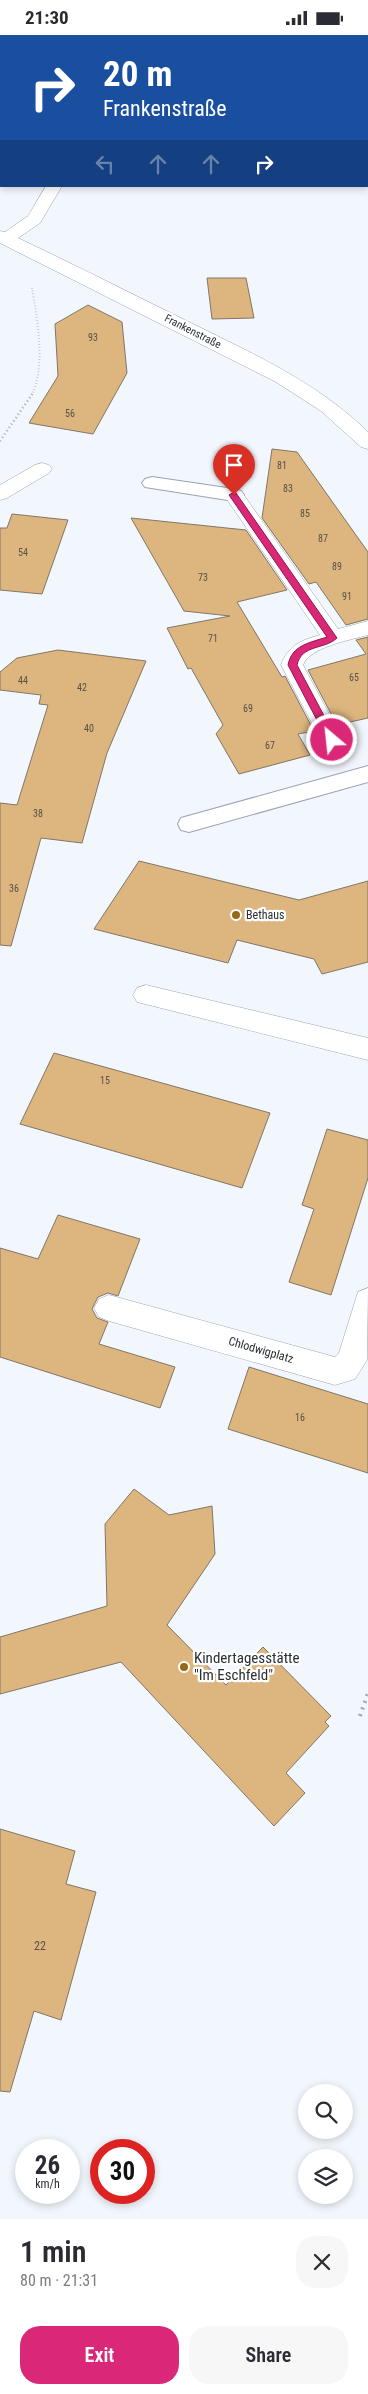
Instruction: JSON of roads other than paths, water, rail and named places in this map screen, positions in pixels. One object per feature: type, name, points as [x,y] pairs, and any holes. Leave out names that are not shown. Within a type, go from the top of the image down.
[{"type":"street","points":[[3,238],[34,219],[53,187]]},
{"type":"street","name":"Frankenstraße","points":[[3,238],[234,351],[303,390],[348,421],[368,443]]},
{"type":"street","points":[[348,421],[368,413]]},
{"type":"street","points":[[0,494],[42,469]]},
{"type":"street","points":[[234,495],[332,638]]},
{"type":"street","points":[[332,740],[292,665],[294,657],[302,649],[368,628]]},
{"type":"street","points":[[146,995],[368,1049]]},
{"type":"street","name":"Chlodwigplatz","points":[[109,1308],[335,1371],[344,1369],[352,1360],[368,1301]]},
{"type":"lane","points":[[152,483],[234,495]]},
{"type":"lane","points":[[189,824],[368,774]]},
{"type":"place","name":"Bethaus","points":[[236,915]]},
{"type":"place","name":"Kindertagesstätte \"Im Eschfeld\"","points":[[184,1667]]}]
